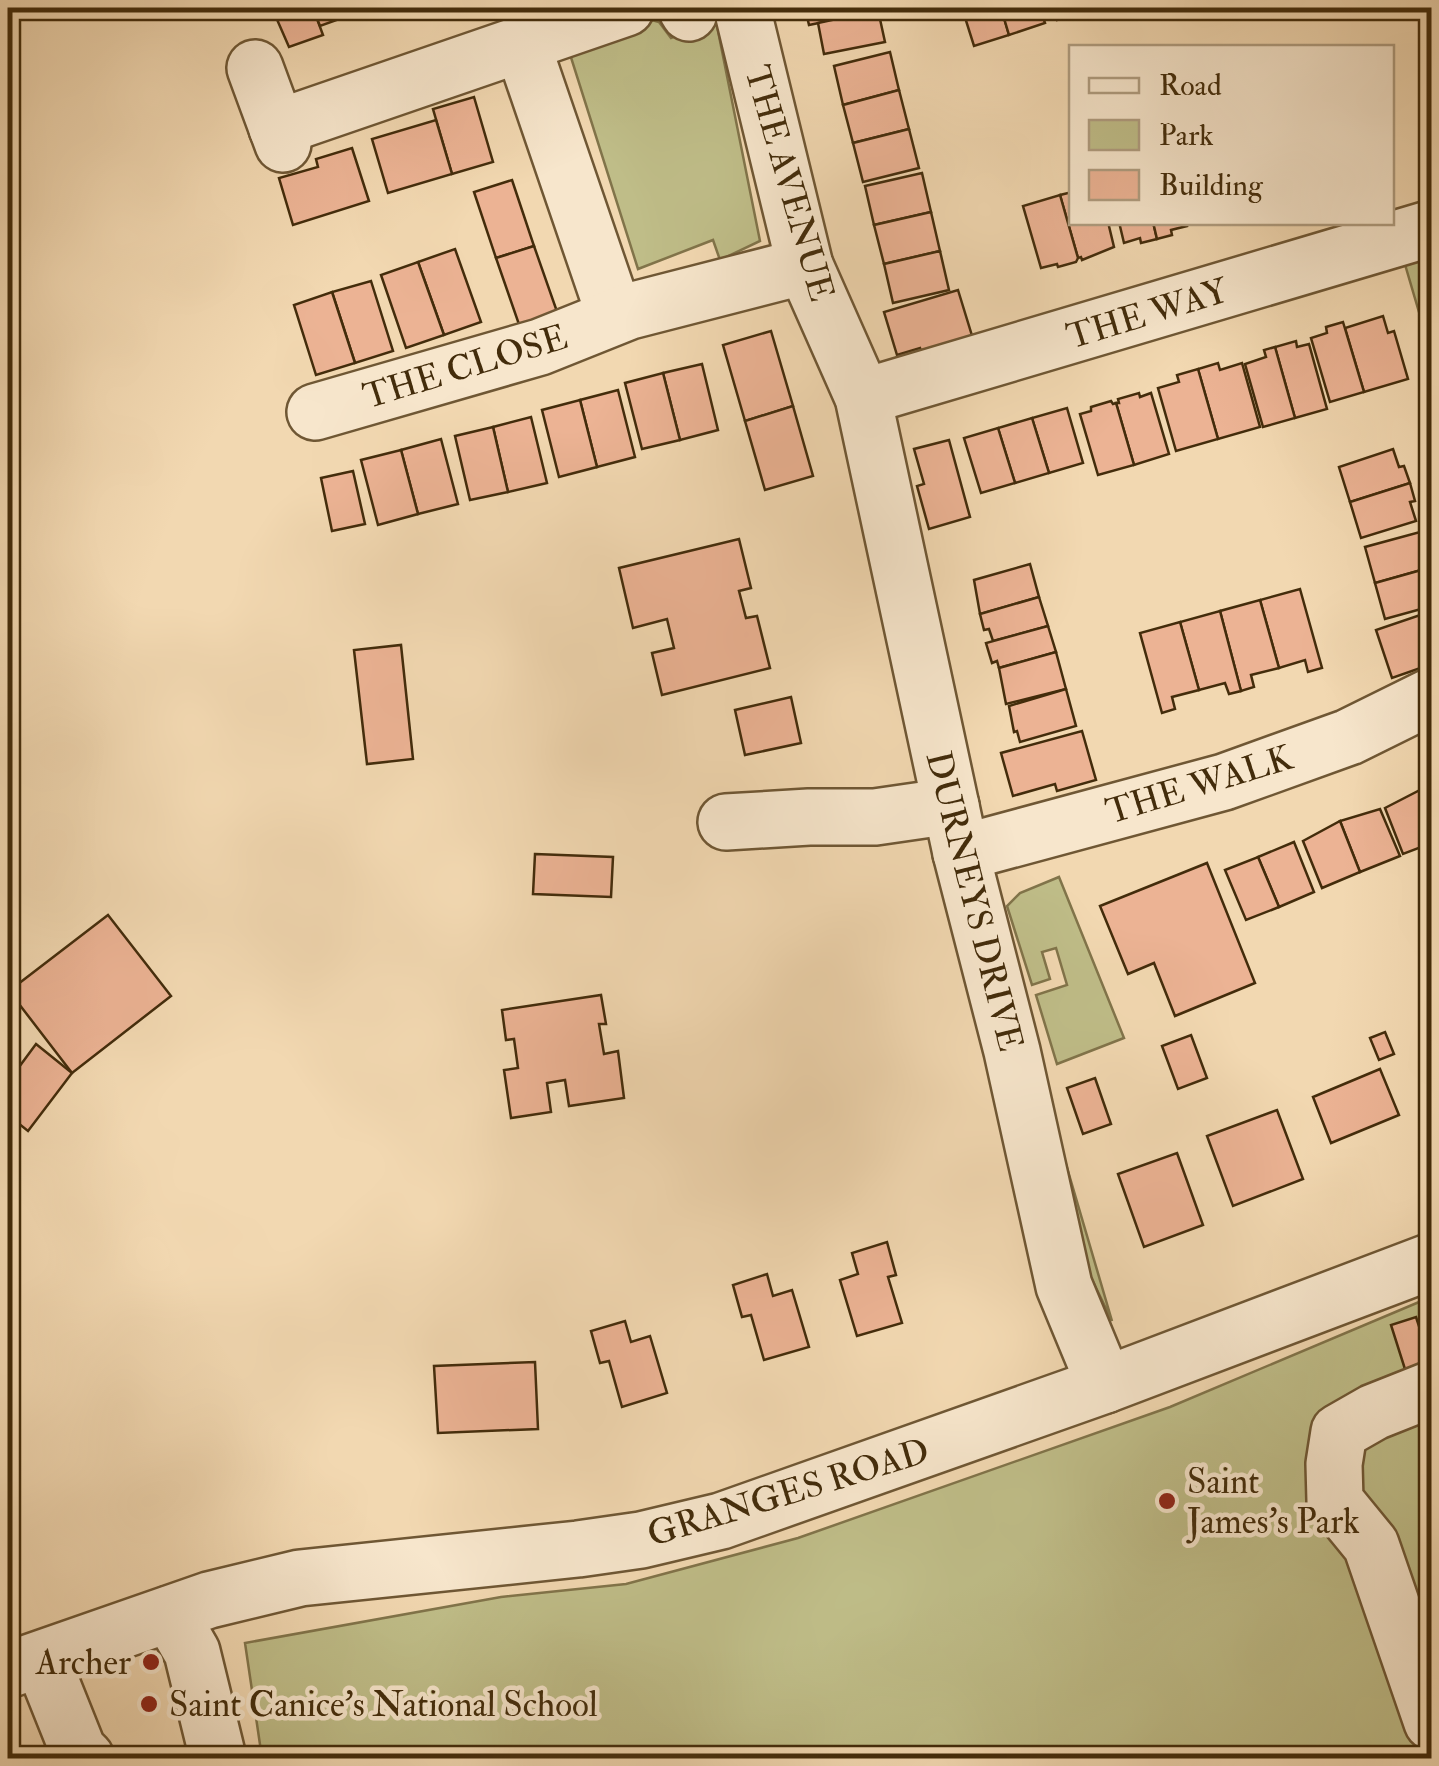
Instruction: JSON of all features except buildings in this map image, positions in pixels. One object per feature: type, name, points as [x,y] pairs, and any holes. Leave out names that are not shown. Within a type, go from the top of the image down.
[{"type":"street","points":[[256,68],[280,136],[626,8]]},
{"type":"street","name":"THE AVENUE","points":[[742,8],[806,266],[864,404]]},
{"type":"street","name":"THE CLOSE","points":[[522,44],[615,316]]},
{"type":"street","name":"THE WAY","points":[[864,404],[1432,228]]},
{"type":"street","name":"THE CLOSE","points":[[315,415],[540,347],[615,316],[806,266]]},
{"type":"street","name":"DURNEYS DRIVE","points":[[864,404],[956,829],[1012,1051],[1064,1286],[1105,1385]]},
{"type":"street","name":"THE WALK","points":[[726,822],[875,817],[1010,837],[1224,782],[1349,737],[1432,696]]},
{"type":"street","name":"GRANGES ROAD","points":[[25,1665],[209,1600],[297,1578],[578,1549],[641,1540],[721,1521],[1105,1385],[1432,1261]]},
{"type":"street","points":[[1432,1389],[1374,1412],[1339,1432],[1334,1464],[1336,1501],[1371,1546],[1432,1722]]},
{"type":"street","points":[[170,1614],[192,1652],[218,1758]]},
{"type":"street","points":[[25,1665],[82,1754]]},
{"type":"green space","points":[[648,19],[659,22],[671,38],[716,21],[760,241],[720,260],[713,240],[638,269],[568,48]]},
{"type":"green space","points":[[1431,250],[1431,353],[1404,261]]},
{"type":"green space","points":[[1059,877],[1124,1038],[1057,1064],[1036,995],[1067,985],[1056,948],[1042,952],[1050,979],[1032,985],[1007,906],[1020,893]]},
{"type":"green space","points":[[1041,1079],[1112,1321],[1084,1263]]},
{"type":"green space","name":"Saint James's Park","points":[[1431,1297],[1431,1758],[262,1758],[245,1643],[501,1597],[626,1584],[798,1538],[1170,1407]]},
{"type":"place","name":"Saint James's Park","points":[[1167,1501]]},
{"type":"place","name":"Archer","points":[[151,1662]]},
{"type":"place","name":"Saint Canice's National School","points":[[149,1704]]}]
